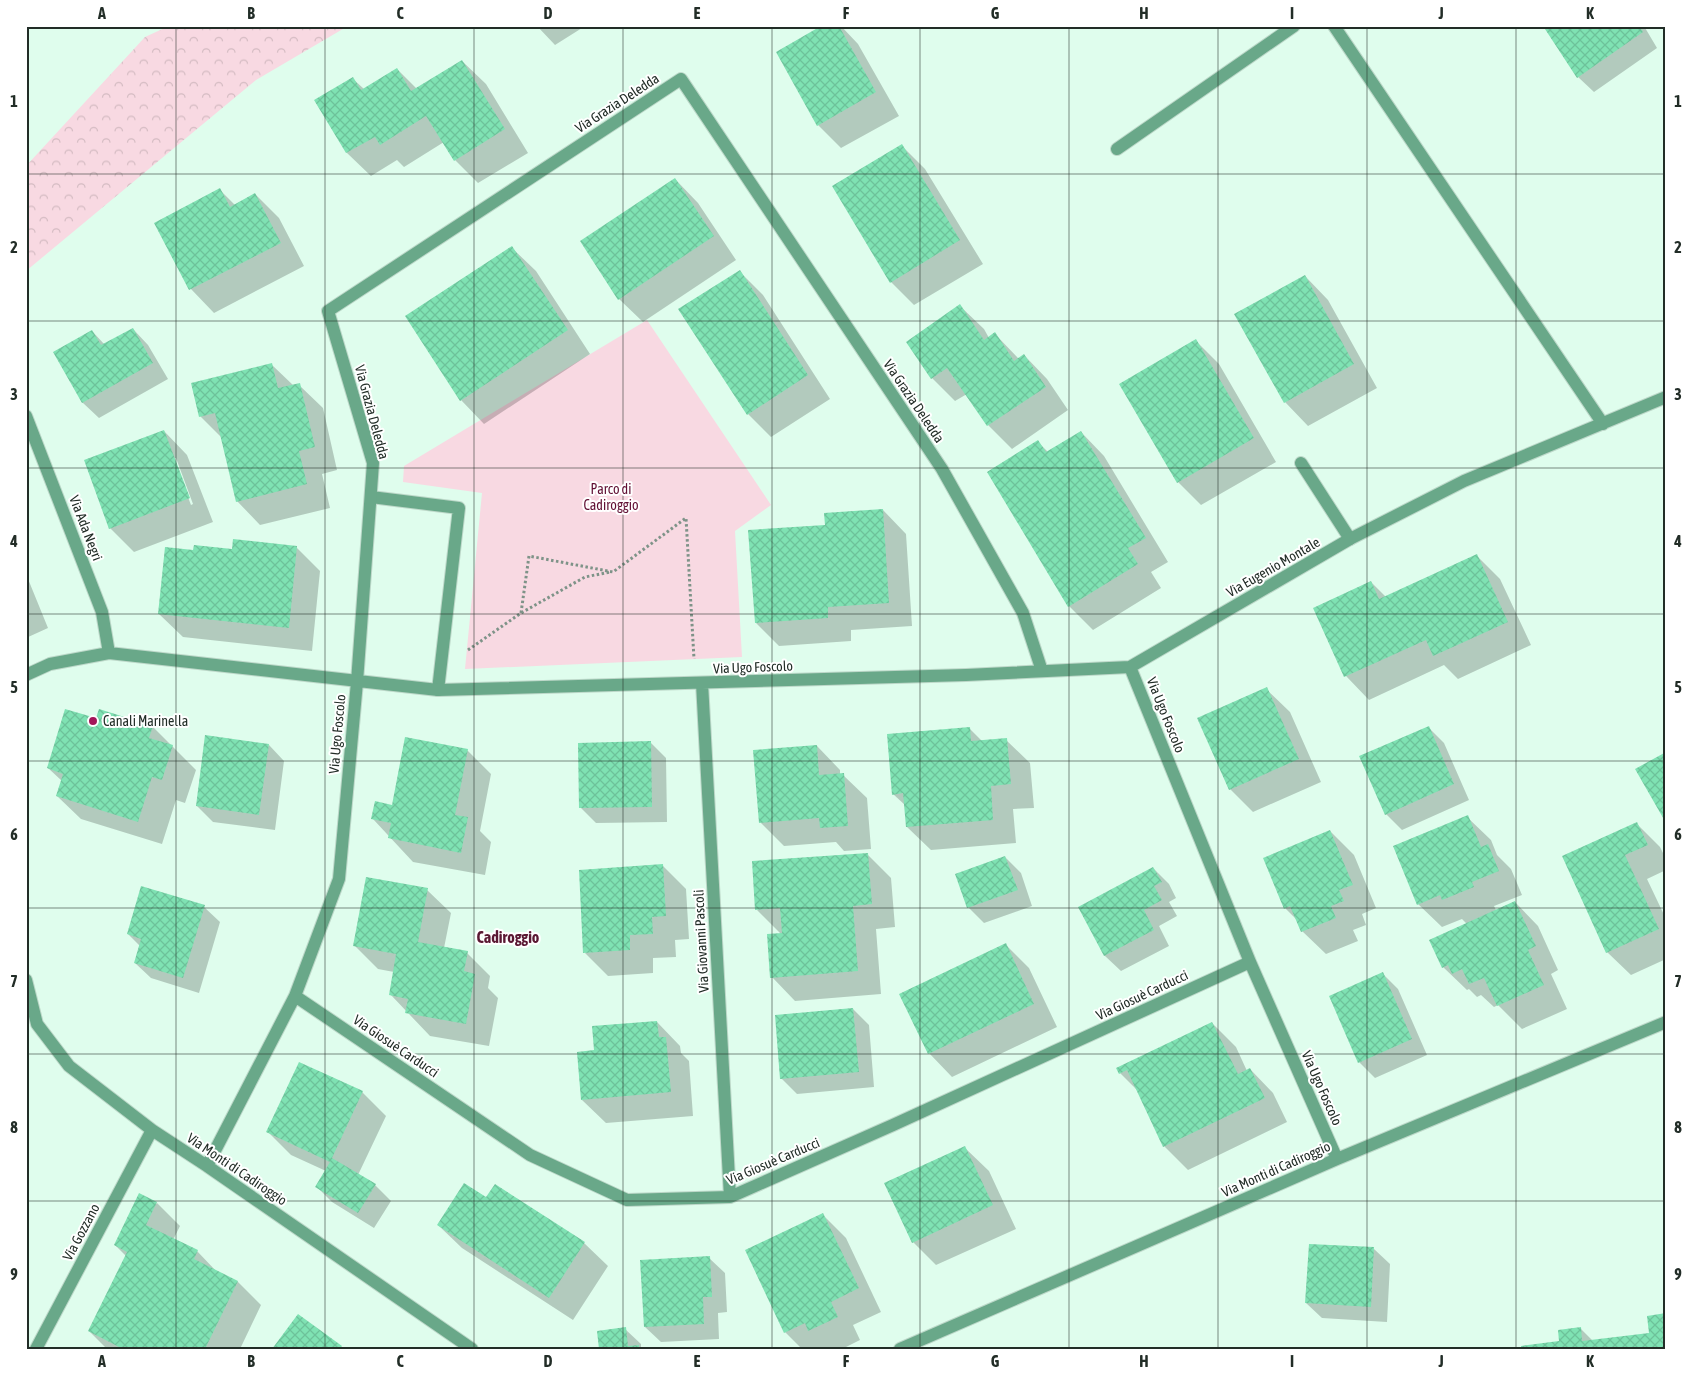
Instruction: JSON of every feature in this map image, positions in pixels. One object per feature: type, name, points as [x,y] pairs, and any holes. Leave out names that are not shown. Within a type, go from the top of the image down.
[{"type":"street","points":[[1118,150],[1294,26]]},
{"type":"street","points":[[1334,26],[1604,424]]},
{"type":"street","name":"Via Grazia Deledda","points":[[357,682],[373,462],[328,311],[681,78],[942,469],[1023,613],[1042,671]]},
{"type":"street","name":"Via Eugenio Montale","points":[[1130,667],[1350,539],[1434,496],[1464,481],[1666,397]]},
{"type":"street","name":"Via Ada Negri","points":[[26,416],[102,612],[109,652]]},
{"type":"street","points":[[1301,463],[1350,539]]},
{"type":"street","points":[[371,497],[459,508],[438,690]]},
{"type":"street","points":[[26,676],[50,664],[109,652],[357,682]]},
{"type":"street","name":"Via Ugo Foscolo","points":[[208,1166],[295,996],[339,879],[357,682],[438,690],[956,676],[1130,667],[1250,962],[1337,1159]]},
{"type":"street","name":"Via Giovanni Pascoli","points":[[702,683],[730,1197]]},
{"type":"street","name":"Via Giosuè Carducci","points":[[295,996],[530,1155],[628,1200],[730,1197],[1250,962]]},
{"type":"street","name":"Via Monti di Cadiroggio","points":[[26,980],[37,1024],[69,1066],[152,1130],[208,1166],[472,1349]]},
{"type":"street","name":"Via Monti di Cadiroggio","points":[[900,1349],[1337,1159],[1666,1022]]},
{"type":"street","name":"Via Gozzano","points":[[36,1349],[152,1130]]},
{"type":"path","points":[[440,669],[521,613],[585,576],[613,572],[686,518],[694,658],[702,683]]},
{"type":"path","points":[[521,613],[529,556],[613,572]]},
{"type":"green space","points":[[169,26],[348,26],[256,80],[26,271],[26,166],[145,37]]},
{"type":"green space","name":"Parco di Cadiroggio","points":[[647,320],[771,505],[735,531],[742,657],[465,669],[482,493],[403,482],[404,466]]},
{"type":"building","points":[[821,26],[839,26],[876,92],[817,126],[776,52]]},
{"type":"building","points":[[1543,26],[1639,26],[1643,32],[1577,78]]},
{"type":"building","points":[[462,60],[505,129],[454,161],[426,116],[380,145],[375,137],[346,153],[314,100],[353,77],[361,90],[397,68],[411,91]]},
{"type":"building","points":[[902,144],[960,240],[890,283],[832,186]]},
{"type":"building","points":[[675,178],[714,236],[618,300],[580,241]]},
{"type":"building","points":[[220,188],[230,207],[255,193],[281,243],[189,290],[154,223]]},
{"type":"building","points":[[512,246],[568,330],[460,401],[405,316]]},
{"type":"building","points":[[740,270],[808,375],[747,415],[678,309]]},
{"type":"building","points":[[1305,275],[1354,364],[1284,403],[1234,314]]},
{"type":"building","points":[[960,304],[984,340],[995,332],[1014,361],[1024,354],[1046,387],[987,426],[947,368],[931,379],[906,342]]},
{"type":"building","points":[[133,328],[153,363],[82,403],[53,352],[92,330],[101,345]]},
{"type":"building","points":[[1196,339],[1254,438],[1177,483],[1119,384]]},
{"type":"building","points":[[272,363],[278,388],[300,383],[315,447],[299,451],[307,484],[236,502],[215,413],[199,417],[191,383]]},
{"type":"building","points":[[164,430],[190,498],[109,529],[84,460]]},
{"type":"building","points":[[1081,431],[1146,538],[1128,548],[1138,564],[1068,607],[987,472],[1038,440],[1046,452]]},
{"type":"building","points":[[883,509],[889,603],[828,607],[828,618],[755,623],[748,530],[825,525],[824,513]]},
{"type":"building","points":[[233,539],[297,546],[289,628],[158,614],[165,547],[193,550],[194,545],[232,549]]},
{"type":"building","points":[[1477,554],[1508,622],[1433,656],[1426,640],[1344,677],[1313,608],[1371,581],[1379,599]]},
{"type":"building","points":[[1267,687],[1299,759],[1229,790],[1197,718]]},
{"type":"building","points":[[65,709],[96,718],[99,709],[153,726],[149,738],[173,745],[162,780],[152,777],[138,822],[56,796],[63,774],[47,768]]},
{"type":"building","points":[[1429,726],[1454,784],[1385,815],[1359,756]]},
{"type":"building","points":[[970,727],[971,741],[1007,738],[1011,784],[991,786],[993,820],[906,827],[903,793],[892,795],[887,734]]},
{"type":"building","points":[[205,735],[269,744],[259,815],[196,806]]},
{"type":"building","points":[[405,737],[468,749],[455,815],[468,817],[461,853],[388,838],[391,823],[371,819],[375,801],[392,805]]},
{"type":"building","points":[[651,741],[652,807],[579,808],[578,743]]},
{"type":"building","points":[[817,745],[819,775],[844,773],[848,826],[820,828],[819,818],[759,823],[753,750]]},
{"type":"building","points":[[1666,752],[1666,823],[1635,769]]},
{"type":"building","points":[[1468,815],[1481,847],[1488,844],[1499,871],[1472,882],[1474,887],[1442,900],[1440,895],[1417,905],[1393,846]]},
{"type":"building","points":[[1637,822],[1648,845],[1625,855],[1659,929],[1606,953],[1562,856]]},
{"type":"building","points":[[1330,830],[1353,885],[1339,890],[1344,901],[1331,906],[1336,918],[1301,932],[1290,906],[1284,909],[1263,858]]},
{"type":"building","points":[[868,853],[872,904],[853,906],[858,971],[770,978],[767,934],[782,933],[780,908],[755,910],[752,861]]},
{"type":"building","points":[[1005,856],[1018,890],[967,908],[955,874]]},
{"type":"building","points":[[663,864],[666,916],[652,917],[653,934],[630,935],[630,950],[583,953],[579,870]]},
{"type":"building","points":[[1153,867],[1162,882],[1154,886],[1162,900],[1144,910],[1154,930],[1104,956],[1078,907]]},
{"type":"building","points":[[366,877],[428,888],[418,942],[468,951],[464,971],[475,974],[466,1024],[405,1013],[408,999],[389,995],[396,954],[353,946]]},
{"type":"building","points":[[141,886],[205,905],[183,978],[134,963],[141,939],[127,934]]},
{"type":"building","points":[[1515,901],[1536,946],[1528,950],[1544,985],[1497,1006],[1484,978],[1469,984],[1462,969],[1452,974],[1448,965],[1442,968],[1429,940]]},
{"type":"building","points":[[1006,943],[1034,1004],[928,1054],[899,994]]},
{"type":"building","points":[[1383,972],[1412,1039],[1358,1063],[1329,996]]},
{"type":"building","points":[[853,1008],[859,1072],[780,1079],[775,1015]]},
{"type":"building","points":[[657,1021],[659,1037],[666,1037],[671,1092],[581,1100],[577,1052],[594,1050],[592,1026]]},
{"type":"building","points":[[1212,1022],[1238,1074],[1250,1068],[1265,1098],[1163,1147],[1127,1070],[1119,1074],[1116,1068]]},
{"type":"building","points":[[299,1062],[363,1091],[332,1158],[376,1184],[358,1213],[315,1187],[330,1162],[266,1132]]},
{"type":"building","points":[[965,1146],[993,1205],[912,1243],[884,1183]]},
{"type":"building","points":[[464,1183],[486,1197],[495,1184],[585,1242],[549,1298],[437,1225]]},
{"type":"building","points":[[139,1193],[157,1202],[146,1225],[198,1250],[194,1259],[238,1281],[205,1349],[123,1349],[88,1331],[127,1252],[114,1245]]},
{"type":"building","points":[[823,1213],[859,1288],[831,1302],[838,1317],[808,1331],[805,1323],[784,1333],[745,1250]]},
{"type":"building","points":[[1309,1244],[1374,1247],[1371,1307],[1305,1303]]},
{"type":"building","points":[[710,1256],[712,1297],[703,1297],[704,1324],[644,1327],[640,1260]]},
{"type":"building","points":[[1666,1313],[1666,1349],[1521,1349],[1521,1346],[1559,1341],[1558,1330],[1581,1327],[1582,1341],[1649,1333],[1647,1316]]},
{"type":"building","points":[[298,1314],[342,1346],[340,1349],[272,1349]]},
{"type":"building","points":[[626,1327],[628,1346],[639,1345],[639,1349],[599,1349],[597,1331]]},
{"type":"place","name":"Canali Marinella","points":[[93,721]]},
{"type":"district","name":"Cadiroggio","points":[[508,937]]}]
